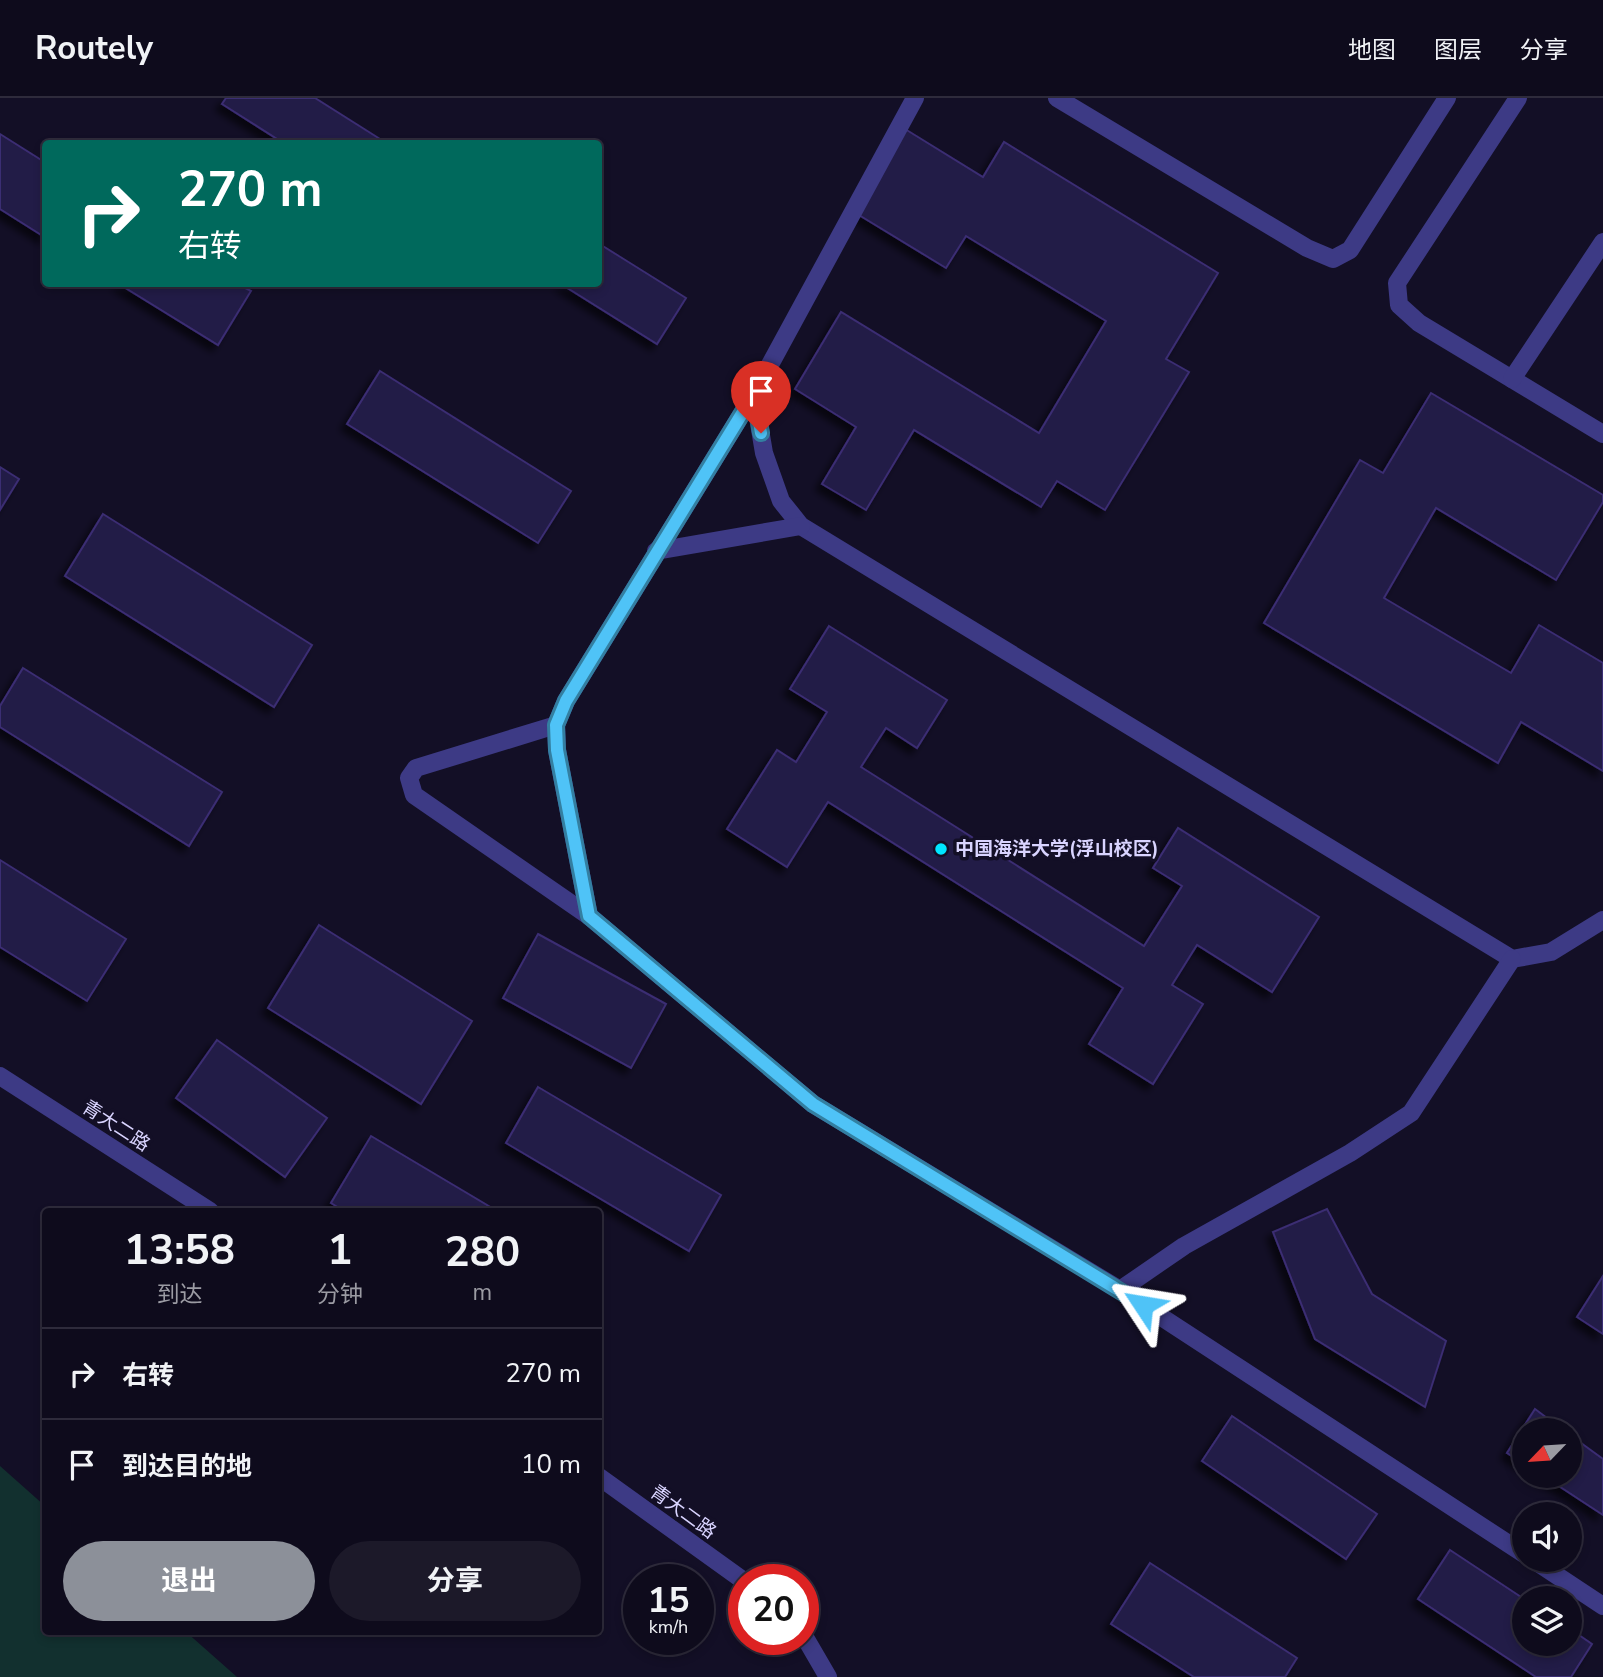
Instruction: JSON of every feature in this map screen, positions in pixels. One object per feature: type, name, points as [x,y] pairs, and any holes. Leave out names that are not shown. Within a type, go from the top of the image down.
[{"type":"street","points":[[589,916],[557,750],[556,725],[566,701],[754,394],[915,98]]},
{"type":"street","points":[[1057,98],[1307,248],[1333,259],[1350,250],[1447,98]]},
{"type":"street","points":[[1518,98],[1397,283],[1399,305],[1419,323],[1603,434]]},
{"type":"street","points":[[1511,379],[1603,242]]},
{"type":"street","points":[[754,394],[764,453],[782,501],[801,526],[1512,959],[1551,952],[1603,920]]},
{"type":"street","points":[[656,551],[801,526]]},
{"type":"street","points":[[556,725],[416,768],[409,778],[414,795],[589,916],[813,1104],[1120,1290],[1512,1546]]},
{"type":"street","points":[[1120,1290],[1184,1247],[1350,1153],[1411,1112],[1512,959]]},
{"type":"street","name":"青大二路","points":[[0,1076],[205,1208]]},
{"type":"street","name":"青大二路","points":[[602,1479],[728,1569]]},
{"type":"street","points":[[1552,1572],[1603,1606]]},
{"type":"street","points":[[815,1655],[828,1677]]},
{"type":"green space","points":[[0,1466],[42,1503],[42,1635],[190,1635],[237,1677],[0,1677]]},
{"type":"building","points":[[226,98],[315,98],[380,139],[279,140],[222,104]]},
{"type":"building","points":[[905,129],[983,177],[1004,142],[1218,273],[1166,359],[1189,372],[1105,510],[1057,481],[1041,507],[914,430],[866,510],[822,484],[856,427],[795,389],[841,312],[1039,433],[1106,321],[966,236],[946,268],[854,212]]},
{"type":"building","points":[[0,134],[42,160],[42,235],[0,209]]},
{"type":"building","points":[[602,246],[686,298],[657,344],[566,287],[602,287]]},
{"type":"building","points":[[124,287],[244,287],[251,291],[218,345]]},
{"type":"building","points":[[380,371],[571,491],[538,543],[347,424]]},
{"type":"building","points":[[1431,393],[1603,495],[1603,502],[1556,580],[1436,508],[1384,598],[1511,673],[1539,625],[1603,663],[1603,771],[1521,722],[1498,763],[1264,623],[1360,460],[1383,473]]},
{"type":"building","points":[[0,467],[19,479],[0,510]]},
{"type":"building","points":[[103,514],[312,645],[274,707],[65,576]]},
{"type":"building","points":[[829,626],[947,700],[917,748],[886,728],[861,767],[1144,946],[1182,886],[1153,868],[1178,828],[1319,917],[1272,992],[1197,945],[1172,985],[1203,1004],[1153,1084],[1089,1044],[1123,988],[828,802],[787,867],[727,829],[777,750],[796,762],[827,712],[790,689]]},
{"type":"building","points":[[23,668],[222,792],[189,846],[0,727],[0,706]]},
{"type":"building","points":[[0,860],[126,939],[87,1001],[0,947]]},
{"type":"building","points":[[319,925],[472,1021],[421,1104],[268,1008]]},
{"type":"building","points":[[538,934],[666,1004],[631,1068],[503,998]]},
{"type":"building","points":[[217,1040],[327,1118],[285,1177],[176,1098]]},
{"type":"building","points":[[538,1087],[721,1195],[689,1251],[506,1143]]},
{"type":"building","points":[[371,1136],[492,1208],[339,1208],[331,1203]]},
{"type":"building","points":[[1327,1209],[1372,1294],[1446,1341],[1425,1407],[1315,1339],[1273,1232]]},
{"type":"building","points":[[1603,1276],[1603,1334],[1577,1317]]},
{"type":"building","points":[[1535,1409],[1547,1418],[1529,1418]]},
{"type":"building","points":[[1232,1416],[1377,1514],[1346,1559],[1202,1461]]},
{"type":"building","points":[[1582,1444],[1603,1459],[1603,1515],[1562,1488],[1582,1488]]},
{"type":"building","points":[[1450,1550],[1512,1591],[1512,1656],[1582,1656],[1582,1637],[1592,1644],[1571,1677],[1536,1677],[1418,1599]]},
{"type":"building","points":[[1150,1563],[1297,1658],[1285,1677],[1194,1677],[1111,1624]]},
{"type":"place","name":"中国海洋大学(浮山校区)","points":[[941,849]]},
{"type":"route","points":[[761,433],[754,394],[566,701],[556,725],[557,750],[589,916],[813,1104],[1143,1305]]}]
